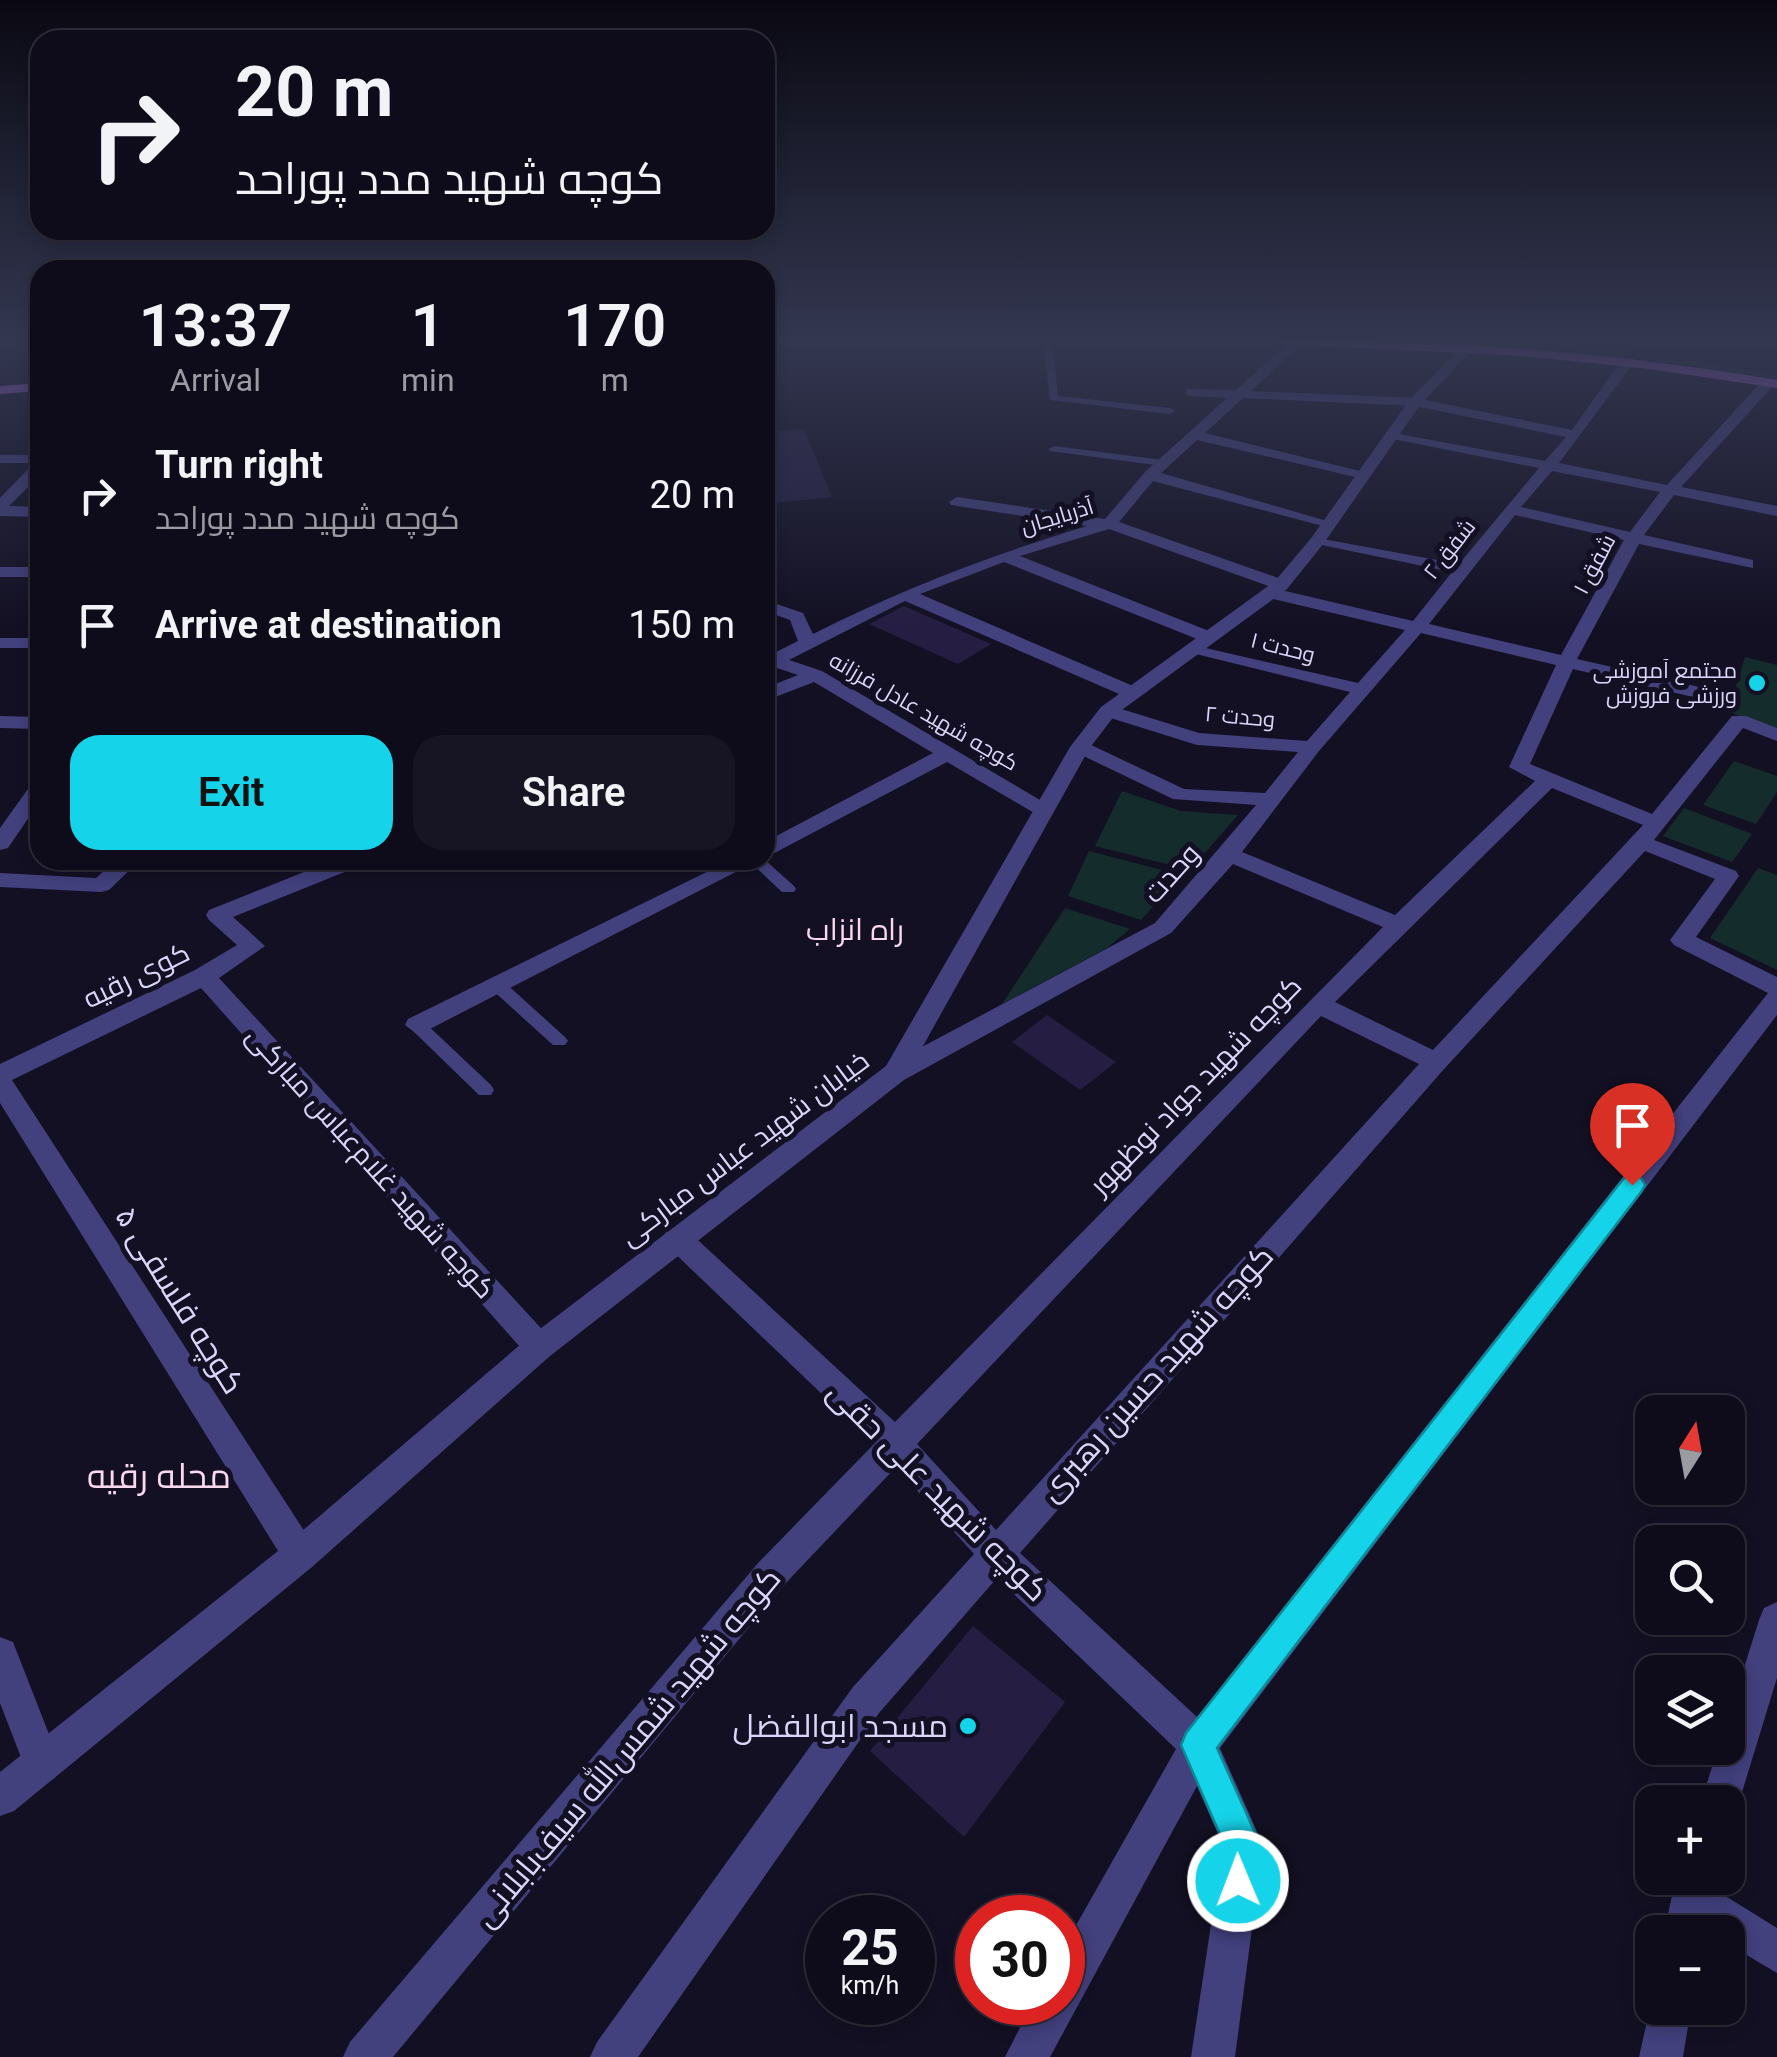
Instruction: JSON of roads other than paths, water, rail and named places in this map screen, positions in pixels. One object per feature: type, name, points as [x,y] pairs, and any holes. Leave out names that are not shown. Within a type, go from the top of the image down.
[{"type":"street","name":"آذربایجان","points":[[775,657],[905,594],[1004,556],[1109,524],[1193,435]]},
{"type":"street","points":[[1198,435],[1364,474]]},
{"type":"street","points":[[1394,435],[1777,511]]},
{"type":"street","name":"خیابان شهید عباس مبارکی","points":[[0,1797],[300,1555],[539,1347],[895,1073],[1080,747],[1108,711],[1276,589],[1323,533],[1394,435]]},
{"type":"street","name":"شفق ۲","points":[[1418,626],[1460,568],[1576,435]]},
{"type":"street","name":"شفق ۱","points":[[1549,779],[1519,768],[1568,659],[1634,536],[1722,435]]},
{"type":"street","points":[[0,459],[30,462]]},
{"type":"street","points":[[1157,469],[1323,533],[1460,568]]},
{"type":"street","points":[[0,509],[30,471]]},
{"type":"street","points":[[957,502],[1109,524],[1276,589],[1568,659],[1731,709],[1777,735]]},
{"type":"street","points":[[0,509],[30,511]]},
{"type":"street","points":[[1510,509],[1747,564]]},
{"type":"street","name":"وحدت ۱","points":[[1004,556],[1201,642],[1363,690]]},
{"type":"street","points":[[0,572],[30,572]]},
{"type":"street","points":[[905,594],[1133,693]]},
{"type":"street","points":[[775,609],[798,617],[808,642]]},
{"type":"street","name":"وحدت","points":[[895,1073],[1163,928],[1418,626]]},
{"type":"street","points":[[0,643],[30,643]]},
{"type":"street","name":"کوچه شهید عادل فرزانه","points":[[775,660],[815,675],[1043,810]]},
{"type":"street","points":[[775,691],[815,675]]},
{"type":"street","name":"کوچه شهید حسین رهبری","points":[[612,2057],[866,1700],[994,1552],[1436,1062],[1649,832],[1731,709]]},
{"type":"street","name":"وحدت ۲","points":[[1108,711],[1197,739],[1312,747]]},
{"type":"street","points":[[0,722],[30,722]]},
{"type":"street","points":[[1080,747],[1180,795],[1272,800]]},
{"type":"street","points":[[775,846],[948,753]]},
{"type":"street","points":[[1549,779],[1728,876],[1682,940],[1777,986]]},
{"type":"street","name":"کوچه شهید جواد نوظهور","points":[[895,1443],[1318,1004],[1549,779]]},
{"type":"street","points":[[0,844],[8,821],[30,797]]},
{"type":"street","points":[[1229,854],[1398,925]]},
{"type":"street","points":[[0,880],[101,884],[117,870]]},
{"type":"street","name":"کوی رقیه","points":[[0,1079],[204,976],[253,946],[217,915],[329,870]]},
{"type":"street","points":[[417,1025],[728,870]]},
{"type":"street","name":"کوچه شهید غلام‌عباس مبارکی","points":[[204,976],[539,1347]]},
{"type":"street","points":[[1085,1950],[1198,1745],[1777,998]]},
{"type":"street","points":[[1318,1004],[1436,1062]]},
{"type":"street","name":"کوچه فلسفی ۵","points":[[0,1079],[300,1555]]},
{"type":"street","name":"کوچه شهید علی حقی","points":[[677,1238],[895,1443],[994,1552],[1198,1745]]},
{"type":"street","name":"کوچه شهید شمس‌الله سیف‌بابلانی","points":[[365,2057],[771,1574],[895,1443]]},
{"type":"street","points":[[1725,1785],[1777,1620]]},
{"type":"street","points":[[0,1654],[42,1765]]},
{"type":"street","points":[[1198,1745],[1243,1846],[1213,2057]]},
{"type":"street","points":[[1690,1902],[1777,1952]]},
{"type":"street","points":[[1027,2057],[1044,2025]]},
{"type":"street","points":[[1660,2057],[1667,2025]]},
{"type":"lane","points":[[1054,449],[1157,469]]},
{"type":"lane","points":[[767,870],[788,888]]},
{"type":"lane","points":[[496,984],[559,1041]]},
{"type":"lane","points":[[417,1025],[485,1090]]},
{"type":"place","name":"مجتمع آموزشی ورزشی فروزش","points":[[1757,683]]},
{"type":"place","name":"مسجد ابوالفضل","points":[[968,1726]]},
{"type":"district","name":"راه انزاب","points":[[855,930]]},
{"type":"district","name":"محله رقیه","points":[[159,1476]]}]
